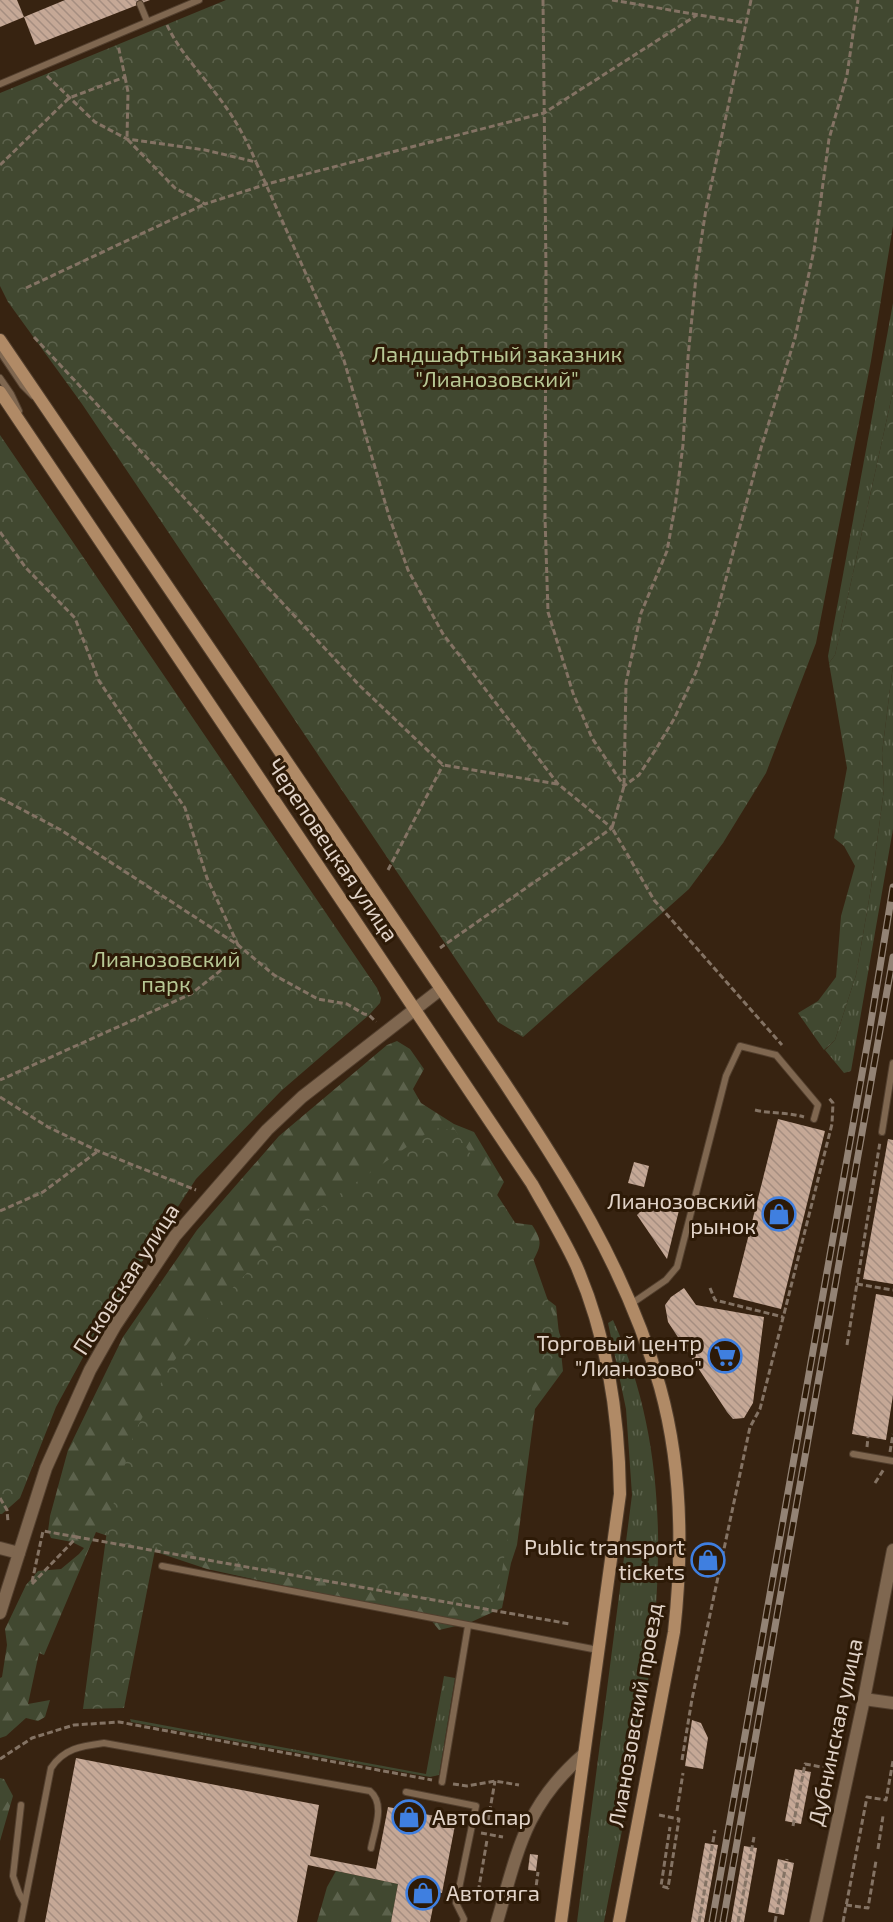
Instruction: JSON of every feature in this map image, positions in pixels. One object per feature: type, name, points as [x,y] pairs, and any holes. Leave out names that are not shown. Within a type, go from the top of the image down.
[{"type":"main road","name":"Череповецкая улица","points":[[0,340],[561,1168],[592,1221],[616,1271]]},
{"type":"main road","name":"Череповецкая улица","points":[[0,392],[532,1184],[576,1265],[589,1300]]},
{"type":"main road","name":"Лианозовский проезд","points":[[616,1271],[631,1304],[653,1367],[664,1408],[675,1468],[679,1539],[678,1600],[674,1632],[619,1922]]},
{"type":"main road","name":"Лианозовский проезд","points":[[561,1922],[620,1494],[615,1406],[610,1378],[589,1300]]},
{"type":"street","name":"Псковская улица","points":[[0,1613],[46,1468],[90,1370],[115,1326],[175,1236],[230,1171],[302,1097],[441,989]]},
{"type":"street","points":[[0,1548],[19,1553]]},
{"type":"street","name":"Дубнинская улица","points":[[816,1922],[864,1699],[893,1550]]},
{"type":"street","points":[[864,1699],[893,1703]]},
{"type":"street","points":[[497,1922],[521,1840],[533,1814],[551,1787],[584,1754]]},
{"type":"lane","points":[[0,84],[37,66],[199,0]]},
{"type":"lane","points":[[140,4],[147,21]]},
{"type":"lane","name":"Череповецкая улица","points":[[0,352],[23,386],[50,414]]},
{"type":"lane","name":"Череповецкая улица","points":[[0,378],[11,394],[28,432]]},
{"type":"lane","points":[[631,1304],[666,1280],[677,1267],[726,1076],[740,1046],[776,1055],[818,1105],[814,1119]]},
{"type":"lane","points":[[882,1132],[893,1063]]},
{"type":"lane","points":[[853,1454],[893,1461]]},
{"type":"lane","points":[[162,1566],[598,1650]]},
{"type":"lane","points":[[442,1782],[468,1626]]},
{"type":"lane","points":[[21,1922],[51,1768],[67,1751],[82,1746],[104,1743],[370,1791],[375,1795],[379,1805],[371,1848]]},
{"type":"lane","points":[[406,1792],[476,1806],[456,1903],[464,1919],[463,1922]]},
{"type":"lane","points":[[21,1804],[13,1876],[25,1902]]},
{"type":"path","points":[[543,0],[545,518],[548,612],[573,693],[592,738],[624,786]]},
{"type":"path","points":[[612,0],[746,23]]},
{"type":"path","points":[[440,948],[612,828],[624,786],[626,682],[641,613],[667,551],[683,445],[688,357],[697,267],[706,209],[751,0]]},
{"type":"path","points":[[624,786],[639,774],[674,719],[696,672],[716,616],[760,448],[795,338],[814,250],[829,139],[847,75],[858,0]]},
{"type":"path","points":[[163,15],[174,41],[215,92],[244,134],[267,184],[343,357],[389,516],[408,570],[443,634],[558,784],[612,828],[654,900],[786,1050]]},
{"type":"path","points":[[26,288],[205,204],[267,184],[544,113],[697,15]]},
{"type":"path","points":[[116,34],[128,92],[127,139]]},
{"type":"path","points":[[37,66],[95,122],[127,139],[175,188],[205,204]]},
{"type":"path","points":[[0,165],[69,98],[125,77]]},
{"type":"path","points":[[127,139],[205,150],[256,162]]},
{"type":"path","points":[[34,337],[360,686],[443,765],[558,784]]},
{"type":"path","points":[[0,532],[26,568],[75,618],[99,681],[185,808],[207,878],[238,945]]},
{"type":"path","points":[[388,870],[443,765]]},
{"type":"path","points":[[0,798],[62,830],[238,945],[274,975],[318,999],[347,1004],[369,1015],[376,1022]]},
{"type":"path","points":[[0,1080],[191,994],[225,967],[238,945]]},
{"type":"path","points":[[682,1760],[694,1689],[750,1427],[760,1409],[832,1124],[832,1103],[825,1094]]},
{"type":"path","points":[[0,1097],[48,1127],[98,1151],[197,1191]]},
{"type":"path","points":[[755,1110],[773,1115],[787,1112],[832,1124]]},
{"type":"path","points":[[847,1345],[882,1132]]},
{"type":"path","points":[[0,1211],[43,1192],[98,1151]]},
{"type":"path","points":[[885,1289],[886,1283]]},
{"type":"path","points":[[857,1284],[893,1290],[892,1297]]},
{"type":"path","points":[[710,1288],[715,1300],[783,1317]]},
{"type":"path","points":[[0,1498],[7,1510],[8,1522]]},
{"type":"path","points":[[77,1537],[32,1584],[44,1531],[570,1624]]},
{"type":"path","points":[[0,1759],[32,1738],[74,1725],[119,1722],[467,1786],[495,1781],[519,1785]]},
{"type":"path","points":[[843,1922],[867,1797],[886,1800],[893,1761]]},
{"type":"path","points":[[793,1826],[805,1764],[827,1768]]},
{"type":"path","points":[[677,1811],[683,1773]]},
{"type":"path","points":[[488,1821],[495,1781]]},
{"type":"path","points":[[659,1815],[679,1819],[668,1888],[661,1886],[670,1827]]},
{"type":"path","points":[[878,1849],[883,1816]]},
{"type":"path","points":[[699,1922],[715,1830]]},
{"type":"path","points":[[480,1837],[481,1833],[503,1837]]},
{"type":"path","points":[[738,1922],[754,1837]]},
{"type":"path","points":[[471,1888],[470,1898],[477,1899],[487,1840]]},
{"type":"path","points":[[775,1922],[787,1859]]},
{"type":"path","points":[[846,1905],[868,1908],[876,1861]]},
{"type":"path","points":[[534,1903],[538,1872]]},
{"type":"green space","name":"Ландшафтный заказник \"Лианозовский\"","points":[[226,0],[893,0],[893,226],[871,361],[816,643],[766,773],[723,843],[689,889],[523,1037],[498,1022],[82,404],[8,302],[0,286],[0,93]]},
{"type":"green space","points":[[893,303],[893,391],[835,655],[829,663],[828,656]]},
{"type":"green space","points":[[893,391],[893,665],[882,753],[884,789],[871,888],[856,975],[835,1040],[824,1050],[798,1013],[818,1001],[836,977],[841,916],[855,866],[844,846],[834,838],[847,768],[829,663],[835,655]]},
{"type":"green space","name":"Лианозовский парк","points":[[0,435],[377,988],[381,998],[380,1003],[369,1015],[281,1091],[196,1179],[99,1328],[56,1407],[20,1498],[2,1514],[0,1514]]},
{"type":"green space","points":[[893,665],[893,829],[851,1071],[844,1073],[825,1050],[835,1040],[856,975],[871,888],[884,789],[882,753]]},
{"type":"green space","points":[[397,1041],[410,1049],[424,1069],[413,1089],[421,1103],[454,1124],[474,1132],[504,1182],[494,1201],[500,1221],[532,1225],[540,1242],[538,1252],[529,1269],[542,1295],[556,1306],[563,1371],[535,1409],[517,1545],[502,1608],[469,1623],[439,1630],[426,1614],[409,1613],[207,1569],[96,1532],[44,1655],[39,1653],[28,1704],[50,1700],[45,1717],[38,1721],[26,1718],[6,1736],[0,1738],[0,1678],[7,1645],[5,1629],[26,1585],[38,1571],[61,1569],[84,1548],[72,1542],[51,1538],[48,1531],[50,1516],[68,1450],[123,1337],[197,1230],[279,1136],[387,1045]]},
{"type":"green space","points":[[434,1128],[455,1130],[527,1241],[565,1349],[535,1371],[496,1607],[473,1608],[156,1545],[124,1708],[83,1709],[108,1523],[134,1433],[170,1366],[224,1297],[263,1256],[308,1216]]},
{"type":"green space","points":[[613,1320],[639,1393],[654,1468],[658,1543],[655,1620],[646,1696],[604,1922],[577,1922],[632,1495],[626,1409],[608,1323]]},
{"type":"green space","points":[[444,1676],[455,1678],[439,1775],[430,1777],[131,1722],[130,1719],[426,1774]]},
{"type":"green space","points":[[0,1778],[4,1779],[13,1796],[0,1841]]},
{"type":"green space","points":[[336,1871],[398,1884],[391,1922],[317,1922],[327,1887]]},
{"type":"building","points":[[0,0],[17,0],[24,17],[0,27]]},
{"type":"building","points":[[65,0],[150,0],[35,45],[24,17]]},
{"type":"building","name":"Лианозовский рынок","points":[[778,1119],[825,1131],[781,1309],[733,1297]]},
{"type":"building","points":[[888,1139],[893,1140],[893,1284],[863,1279]]},
{"type":"building","points":[[634,1162],[649,1166],[644,1187],[628,1183]]},
{"type":"building","points":[[658,1199],[680,1206],[667,1259],[637,1215],[648,1204]]},
{"type":"building","name":"Торговый центр \"Лианозово\"","points":[[684,1288],[696,1305],[764,1317],[753,1403],[744,1418],[733,1419],[727,1412],[668,1322],[665,1305],[671,1297]]},
{"type":"building","points":[[876,1294],[893,1297],[893,1395],[886,1440],[852,1434]]},
{"type":"building","points":[[692,1720],[701,1723],[708,1738],[703,1769],[685,1766]]},
{"type":"building","points":[[76,1758],[319,1805],[310,1856],[376,1869],[388,1807],[456,1820],[442,1893],[436,1892],[430,1922],[391,1922],[398,1884],[308,1865],[297,1922],[45,1922]]},
{"type":"building","points":[[795,1769],[811,1772],[801,1824],[785,1821]]},
{"type":"building","points":[[705,1843],[718,1845],[704,1922],[691,1922]]},
{"type":"building","points":[[744,1846],[757,1848],[744,1922],[731,1922]]},
{"type":"building","points":[[530,1854],[538,1855],[536,1871],[528,1870]]},
{"type":"building","points":[[778,1859],[794,1863],[784,1915],[768,1912]]},
{"type":"railway","points":[[712,1922],[893,887]]},
{"type":"railway","points":[[723,1922],[893,957]]},
{"type":"place","name":"Лианозовский рынок","points":[[779,1214]]},
{"type":"place","name":"Торговый центр \"Лианозово\"","points":[[725,1356]]},
{"type":"place","name":"Public transport tickets","points":[[708,1560]]},
{"type":"place","name":"АвтоСпар","points":[[409,1817]]},
{"type":"place","name":"Автотяга","points":[[423,1893]]}]
